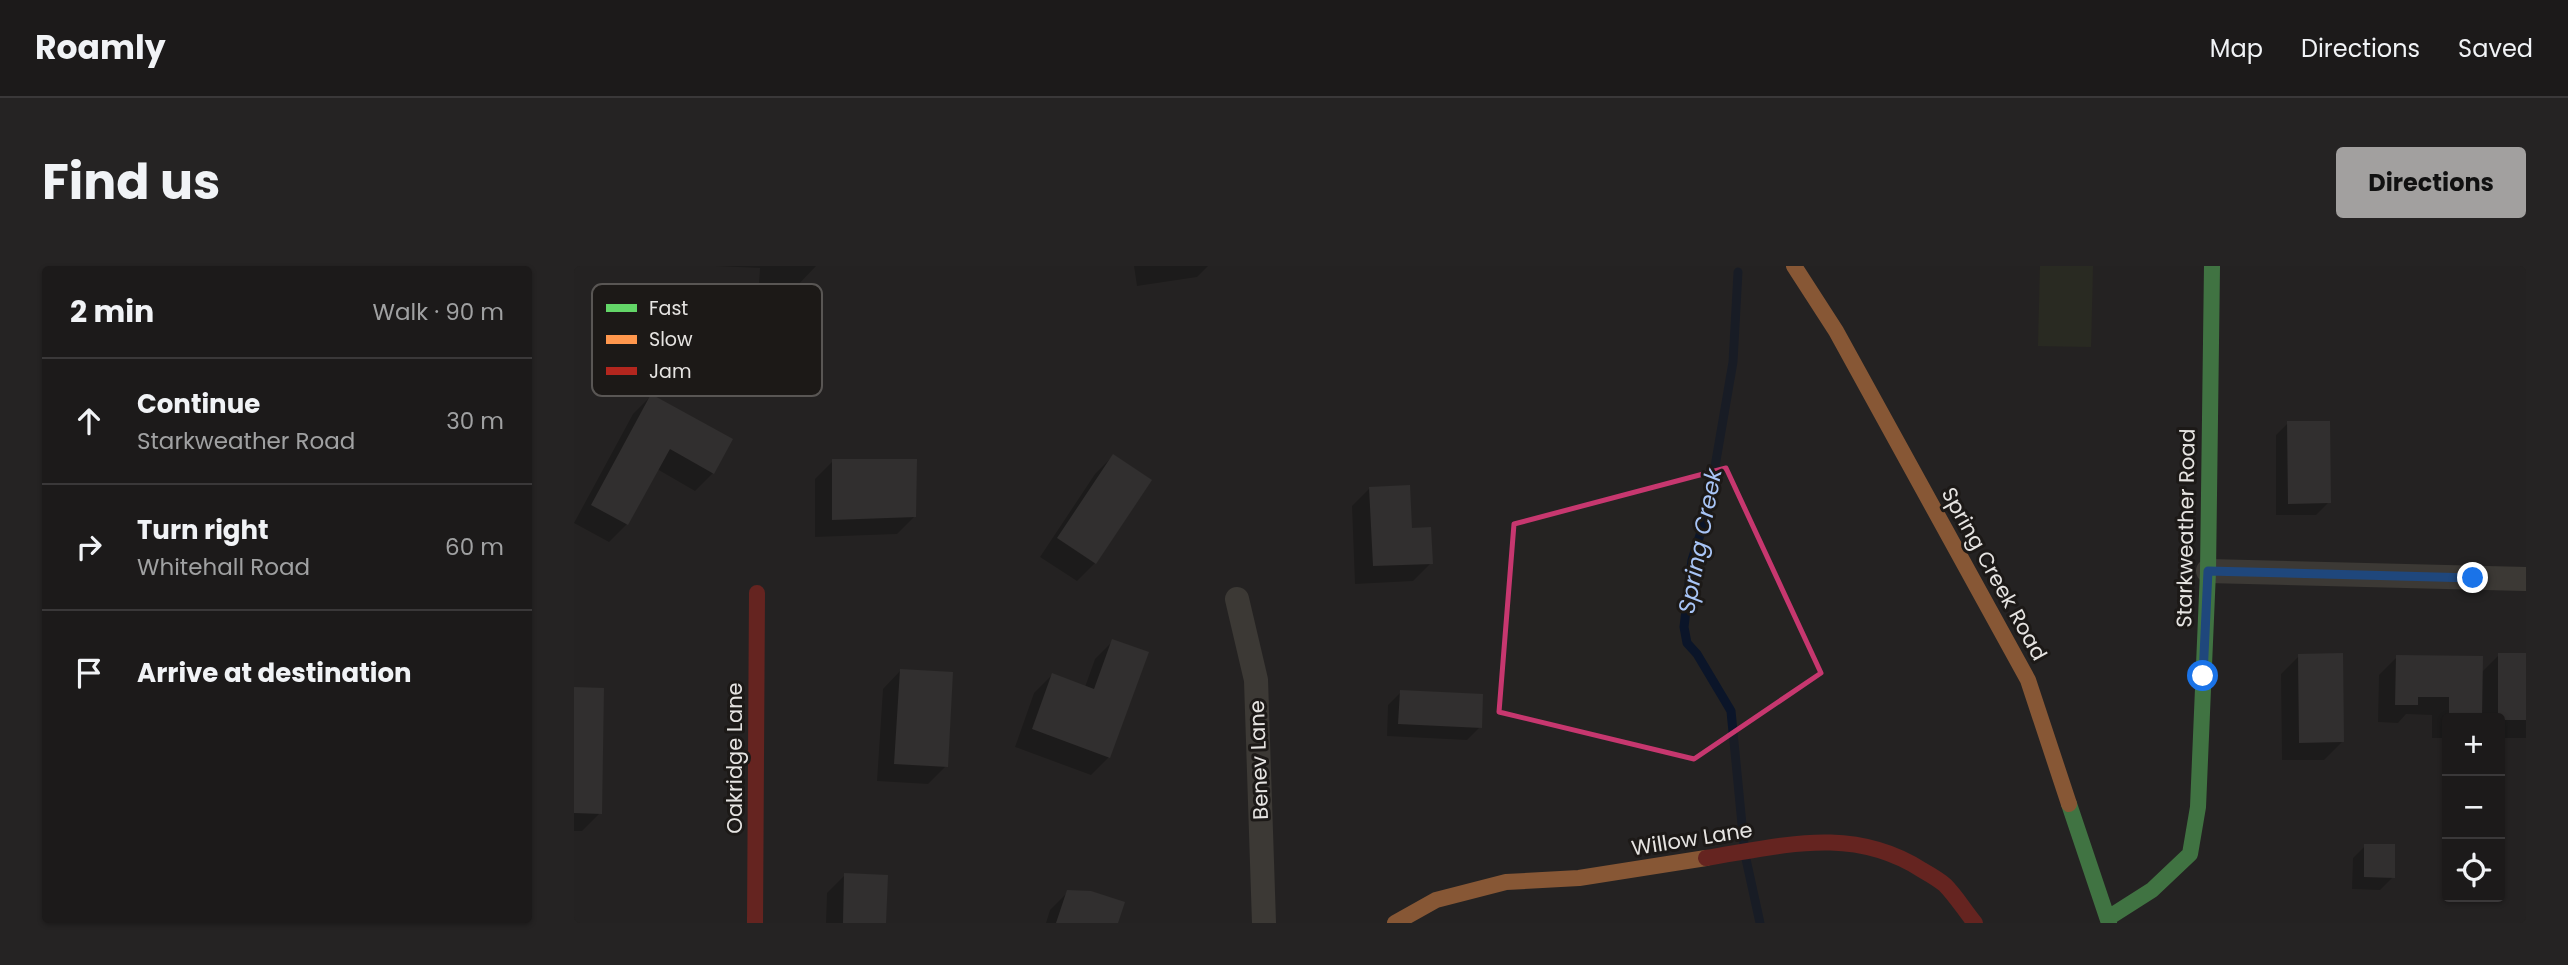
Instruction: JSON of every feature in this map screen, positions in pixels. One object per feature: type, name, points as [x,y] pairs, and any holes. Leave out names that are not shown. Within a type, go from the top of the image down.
[{"type":"street","name":"Spring Creek Road","points":[[1794,266],[1836,331],[2028,680],[2108,920]]},
{"type":"street","name":"Starkweather Road","points":[[2108,920],[2152,890],[2190,854],[2198,807],[2208,571],[2212,266]]},
{"type":"street","points":[[2208,571],[2526,579]]},
{"type":"street","name":"Oakridge Lane","points":[[755,923],[757,593]]},
{"type":"street","name":"Benev Lane","points":[[1237,599],[1256,680],[1264,923]]},
{"type":"street","name":"Willow Lane","points":[[1395,923],[1436,900],[1506,882],[1579,878],[1789,845],[1832,842],[1867,845],[1902,857],[1944,884],[1975,923]]},
{"type":"highlighted area","points":[[1726,468],[1821,673],[1694,759],[1499,712],[1514,524]]},
{"type":"green space","points":[[2040,266],[2093,266],[2091,347],[2038,346]]},
{"type":"building","points":[[650,396],[655,396],[733,439],[714,474],[670,449],[628,525],[591,505]]},
{"type":"building","points":[[2287,421],[2330,421],[2331,503],[2288,504]]},
{"type":"building","points":[[1113,454],[1152,480],[1096,564],[1057,538]]},
{"type":"building","points":[[832,459],[917,459],[916,517],[832,520]]},
{"type":"building","points":[[1410,485],[1412,528],[1431,527],[1433,564],[1373,566],[1369,487]]},
{"type":"building","points":[[1112,639],[1149,652],[1110,758],[1032,729],[1052,673],[1094,689]]},
{"type":"building","points":[[2343,653],[2344,742],[2299,743],[2298,654]]},
{"type":"building","points":[[2498,653],[2526,653],[2526,720],[2505,720],[2505,713],[2498,713]]},
{"type":"building","points":[[2396,655],[2483,656],[2482,713],[2449,713],[2449,697],[2418,697],[2418,705],[2395,705]]},
{"type":"building","points":[[900,669],[953,672],[948,767],[894,764]]},
{"type":"building","points":[[574,687],[604,688],[602,814],[574,813]]},
{"type":"building","points":[[1400,690],[1483,694],[1482,728],[1398,724]]},
{"type":"building","points":[[2364,844],[2395,844],[2395,878],[2364,877]]},
{"type":"building","points":[[844,873],[888,875],[886,923],[843,923]]},
{"type":"building","points":[[1067,890],[1091,891],[1125,902],[1118,923],[1056,923]]},
{"type":"waterway","name":"Spring Creek","points":[[1738,272],[1733,362],[1707,513],[1692,560],[1684,627],[1687,643],[1697,654],[1731,711],[1744,845]]},
{"type":"waterway","name":"Spring Creek","points":[[1746,859],[1760,923]]},
{"type":"traffic: fast","points":[[2108,918],[2152,890],[2190,854],[2198,807],[2208,571],[2212,266]]},
{"type":"traffic: fast","points":[[2069,804],[2109,923]]},
{"type":"traffic: slow","points":[[1794,266],[1836,331],[2028,680],[2069,804]]},
{"type":"traffic: slow","points":[[1395,923],[1436,900],[1506,882],[1579,878],[1706,858]]},
{"type":"traffic: jam","points":[[755,923],[757,593]]},
{"type":"traffic: jam","points":[[1706,858],[1762,848],[1816,843],[1869,847],[1896,856],[1945,885],[1975,923]]},
{"type":"route","points":[[2203,676],[2208,571],[2473,578]]}]
